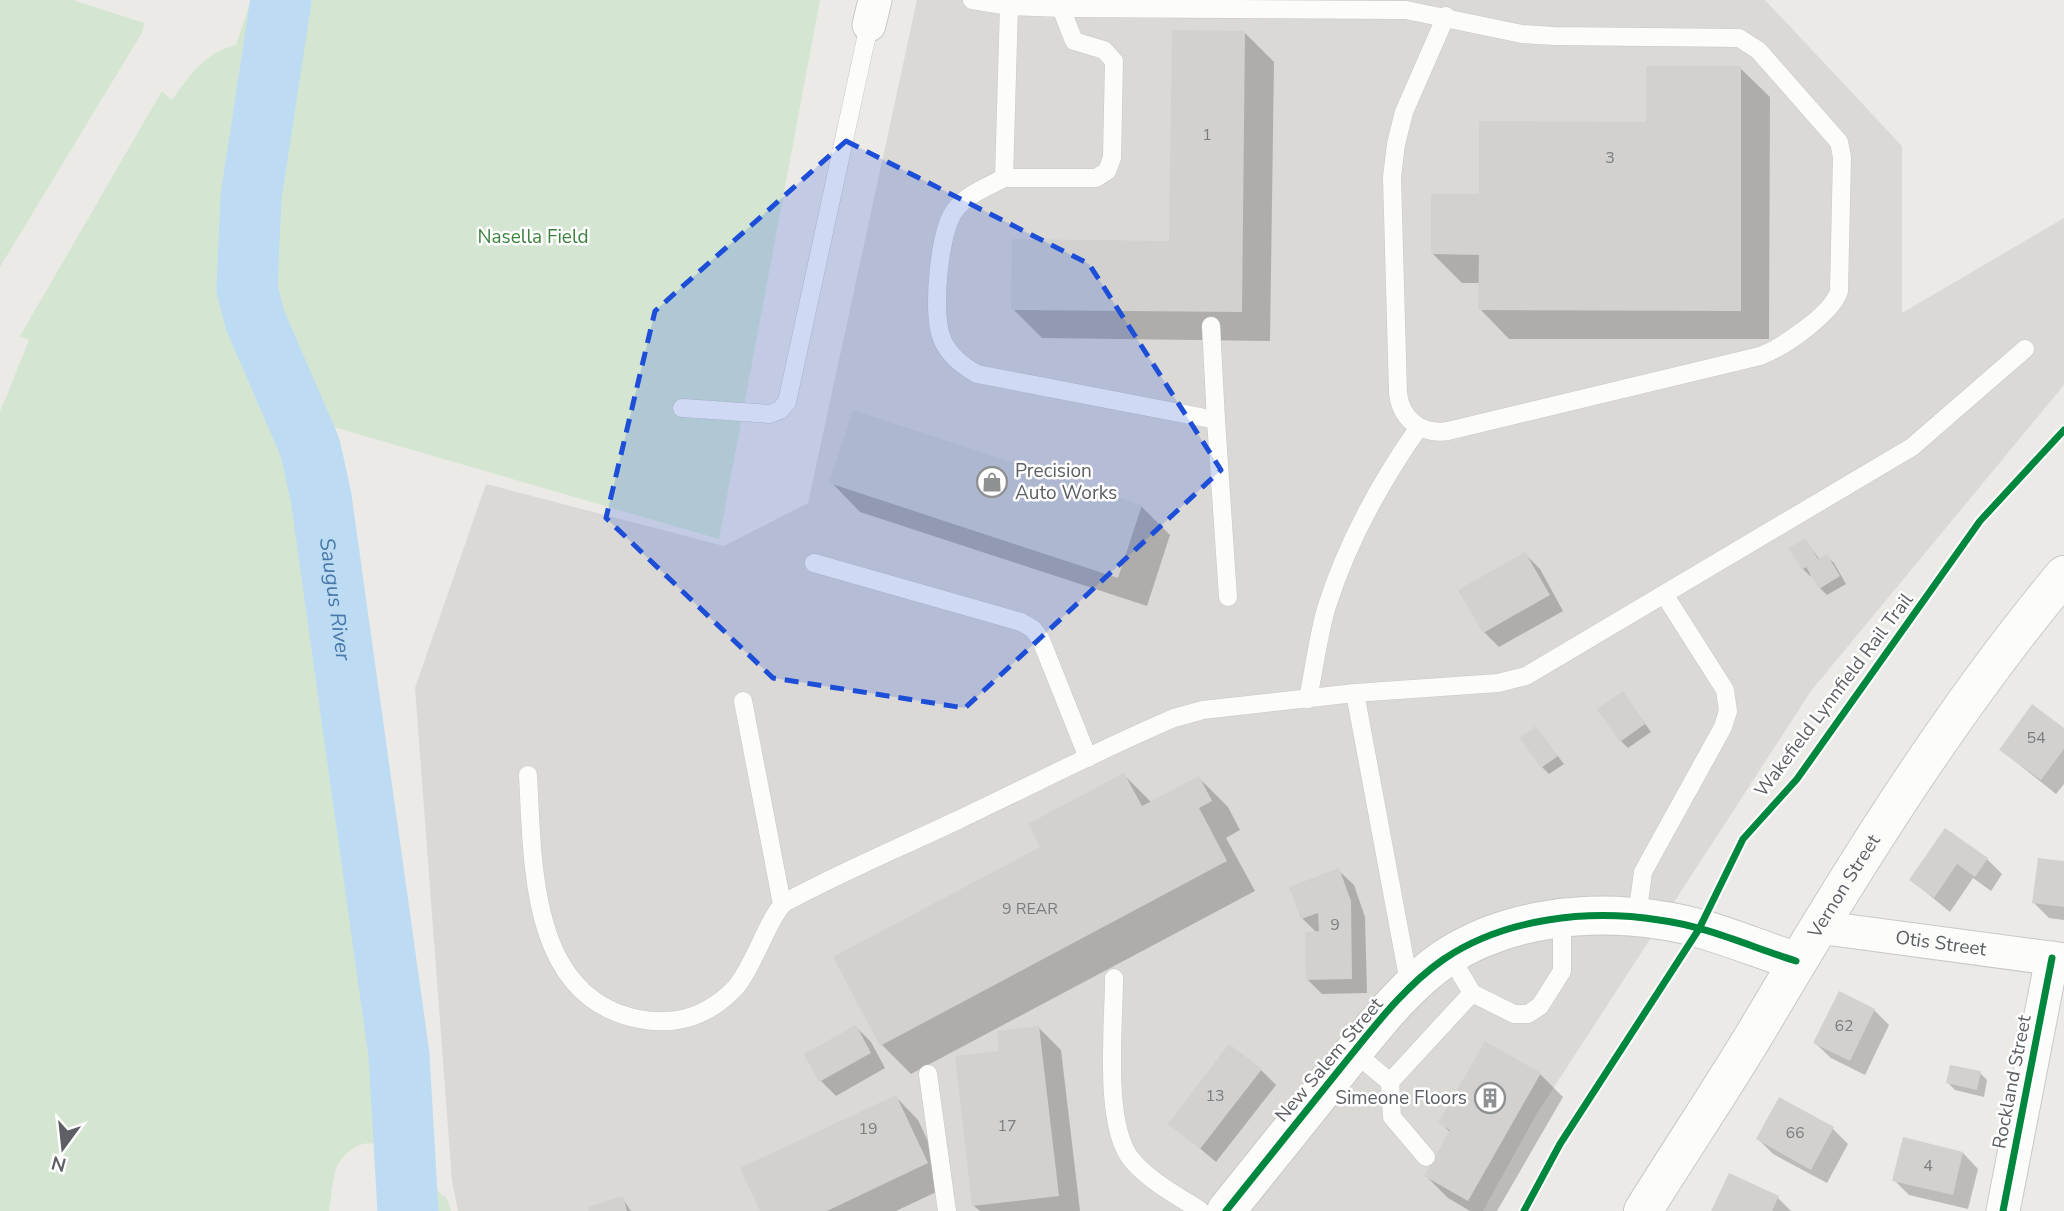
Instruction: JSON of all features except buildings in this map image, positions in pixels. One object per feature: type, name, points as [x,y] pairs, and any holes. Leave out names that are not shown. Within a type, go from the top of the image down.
[{"type":"main road","name":"Vernon Street","points":[[1643,1211],[1762,1023],[1796,961],[1952,722],[2064,575]]},
{"type":"main road","name":"New Salem Street","points":[[1226,1211],[1354,1052],[1410,988],[1450,956],[1498,933],[1562,919],[1637,917],[1692,926],[1796,961]]},
{"type":"street","name":"Otis Street","points":[[1818,927],[2058,959]]},
{"type":"street","name":"Rockland Street","points":[[2003,1211],[2058,959]]},
{"type":"lane","points":[[972,0],[1009,6],[1061,8],[1406,9],[1446,16],[1522,34],[1728,36],[1754,46],[1839,142],[1842,157],[1839,290],[1829,309],[1760,356],[1448,432],[1430,432],[1419,427],[1406,415],[1398,393],[1392,177],[1404,112],[1446,16]]},
{"type":"lane","points":[[1004,178],[1009,6]]},
{"type":"lane","points":[[1061,8],[1074,41],[1104,50],[1114,61],[1111,163],[1107,171],[1096,178],[1004,178],[961,203],[943,234],[938,324],[945,344],[958,362],[988,377],[1216,420]]},
{"type":"lane","points":[[682,408],[770,414],[780,410],[787,402],[872,13]]},
{"type":"lane","points":[[1211,326],[1228,597]]},
{"type":"lane","points":[[528,775],[537,893],[552,949],[570,982],[606,1007],[629,1017],[653,1021],[693,1017],[733,992],[747,972],[782,904],[1184,714],[1355,693],[1517,680],[1912,447],[2025,348]]},
{"type":"lane","points":[[1308,699],[1326,610],[1356,528],[1384,476],[1419,427]]},
{"type":"lane","points":[[814,563],[1021,622],[1033,629],[1041,640],[1088,758]]},
{"type":"lane","points":[[1637,917],[1643,872],[1726,721],[1728,711],[1724,690],[1664,594]]},
{"type":"lane","points":[[1355,693],[1410,988]]},
{"type":"lane","points":[[743,701],[782,904]]},
{"type":"lane","points":[[1450,956],[1472,993],[1514,1014],[1528,1014],[1536,1010],[1559,979],[1564,966],[1562,919]]},
{"type":"lane","points":[[1114,978],[1114,1109],[1118,1135],[1125,1151],[1143,1171],[1201,1211]]},
{"type":"lane","points":[[1426,1157],[1392,1117],[1390,1082],[1472,993]]},
{"type":"lane","points":[[1354,1052],[1390,1082]]},
{"type":"lane","points":[[928,1074],[947,1211]]},
{"type":"highlighted area","points":[[846,141],[1089,264],[1221,470],[965,708],[773,678],[606,518],[655,311]]},
{"type":"shaded area","points":[[917,0],[1765,0],[1902,146],[1902,313],[2064,218],[2064,385],[1811,691],[1536,1115],[1483,1211],[458,1211],[452,1181],[415,688],[486,484],[724,546],[808,503]]},
{"type":"green space","points":[[0,0],[73,0],[144,23],[143,31],[0,267]]},
{"type":"green space","name":"Nasella Field","points":[[251,0],[820,0],[719,539],[323,424],[329,452],[350,653],[434,1148],[432,1176],[435,1188],[446,1197],[451,1211],[386,1211],[386,1149],[371,1143],[356,1147],[338,1164],[329,1211],[0,1211],[0,412],[29,340],[20,336],[162,91],[172,100],[192,73],[207,59],[236,45]]},
{"type":"waterway","name":"Saugus River","points":[[281,0],[251,197],[247,289],[255,320],[310,447],[321,497],[399,1055],[408,1211]]},
{"type":"cycle path","name":"Wakefield Lynnfield Rail Trail","points":[[1524,1211],[1560,1144],[1699,929],[1743,839],[1797,779],[1980,521],[2064,430]]},
{"type":"cycle path","points":[[1226,1211],[1363,1040],[1414,983],[1444,959],[1493,934],[1548,920],[1632,917],[1694,927],[1796,961]]},
{"type":"cycle path","points":[[2003,1211],[2052,958]]},
{"type":"place","name":"Precision Auto Works","points":[[992,482]]},
{"type":"place","name":"Simeone Floors","points":[[1490,1098]]}]
